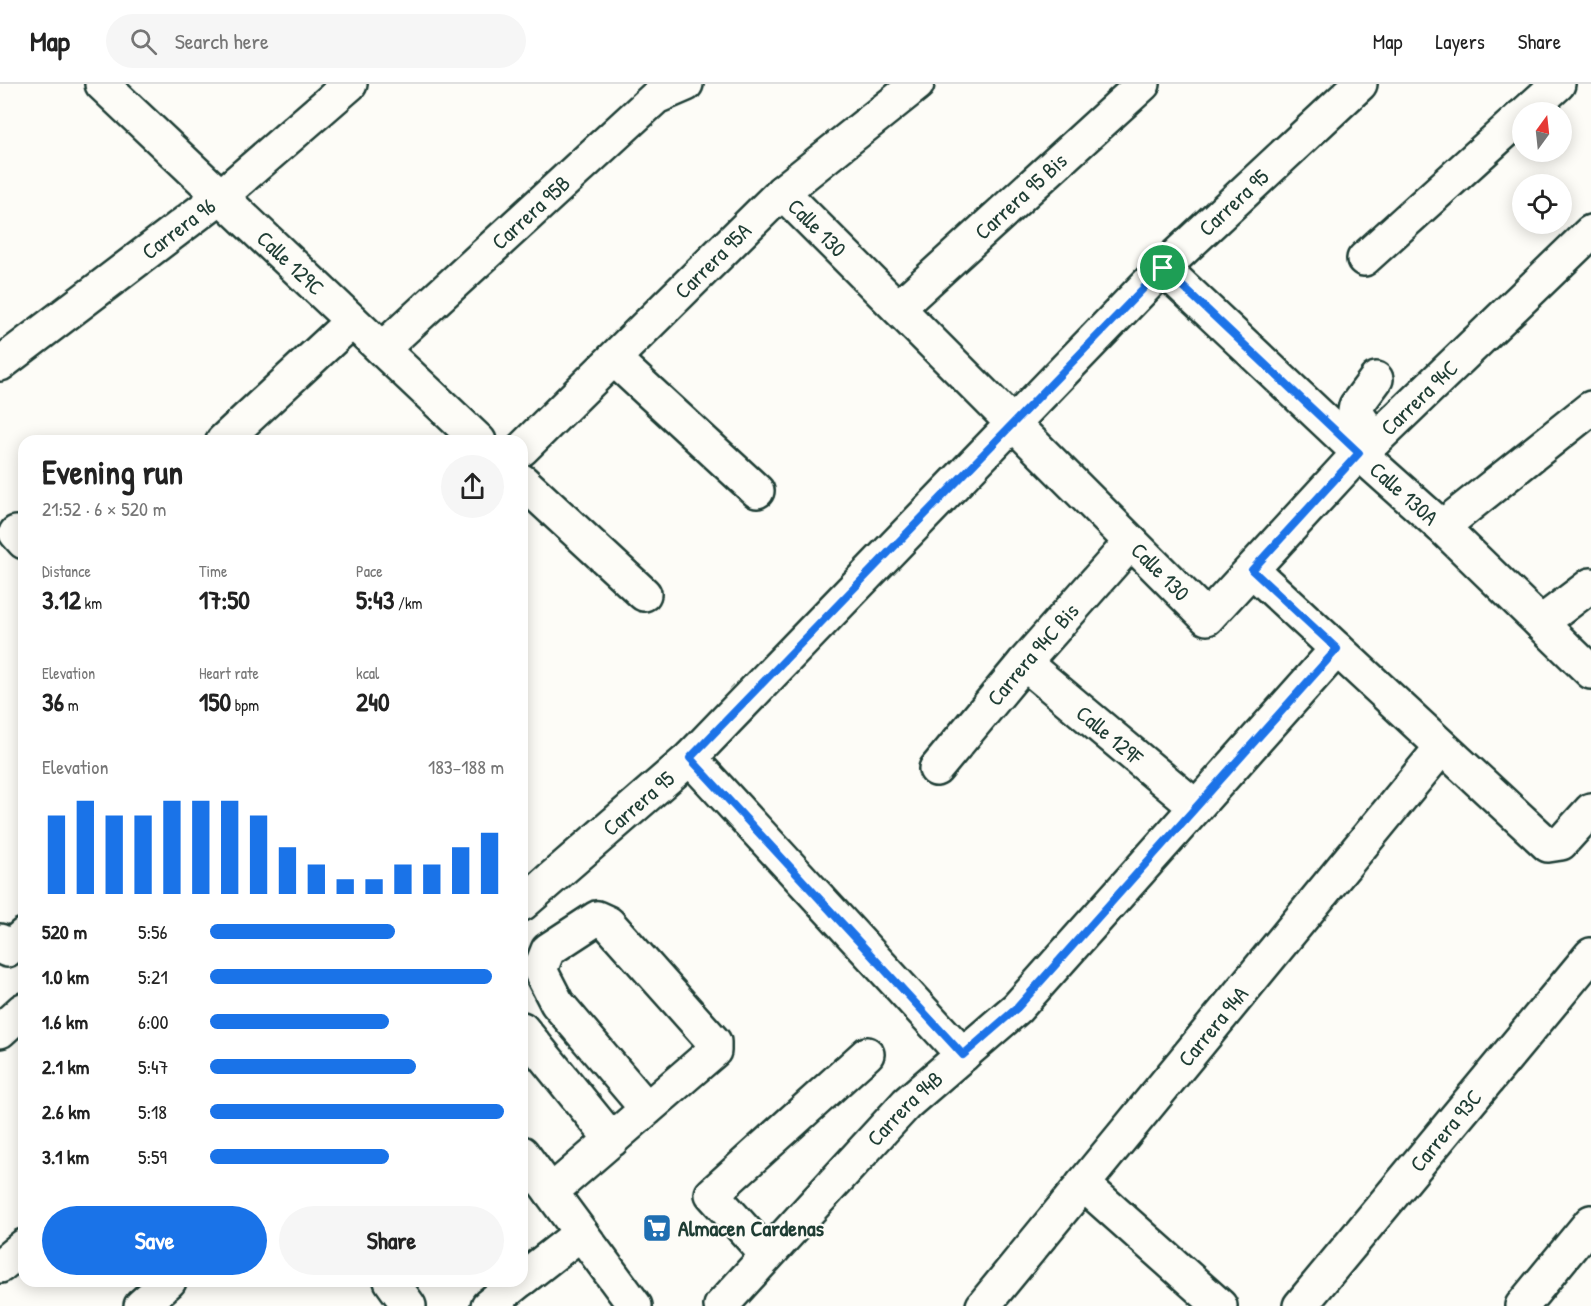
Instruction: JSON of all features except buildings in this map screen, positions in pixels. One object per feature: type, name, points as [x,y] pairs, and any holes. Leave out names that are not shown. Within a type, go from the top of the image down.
[{"type":"street","name":"Calle 129C","points":[[102,84],[473,435]]},
{"type":"street","name":"Carrera 96","points":[[0,364],[221,196],[350,84]]},
{"type":"street","name":"Carrera 95B","points":[[382,349],[656,97],[686,84]]},
{"type":"street","name":"Carrera 95A","points":[[528,443],[782,192],[917,84]]},
{"type":"street","name":"Carrera 95 Bis","points":[[898,308],[1143,84]]},
{"type":"street","name":"Carrera 95","points":[[528,898],[690,758],[1163,268],[1360,84]]},
{"type":"street","points":[[1538,102],[1558,84]]},
{"type":"street","points":[[1364,259],[1512,125]]},
{"type":"street","name":"Calle 130","points":[[782,192],[1207,618],[1252,570]]},
{"type":"street","name":"Carrera 94C","points":[[1252,570],[1367,446],[1591,232]]},
{"type":"street","name":"Calle 130A","points":[[1163,268],[1367,446],[1442,526],[1591,672]]},
{"type":"street","points":[[229,435],[352,321]]},
{"type":"street","points":[[614,359],[758,491]]},
{"type":"street","points":[[1367,446],[1355,411],[1356,406],[1376,379]]},
{"type":"street","points":[[1442,526],[1591,408]]},
{"type":"street","points":[[528,487],[644,594]]},
{"type":"street","name":"Carrera 94C Bis","points":[[936,769],[1024,663],[1131,542]]},
{"type":"street","points":[[1252,570],[1548,845],[1561,843],[1591,810]]},
{"type":"street","points":[[1541,623],[1591,585]]},
{"type":"street","name":"Carrera 94B","points":[[721,1306],[907,1103],[1017,1008],[1337,649]]},
{"type":"street","name":"Calle 129F","points":[[1024,663],[1196,807]]},
{"type":"street","name":"Carrera 94A","points":[[983,1306],[1442,747]]},
{"type":"street","points":[[690,758],[963,1055]]},
{"type":"street","points":[[551,1192],[714,1051],[714,1042],[608,923],[597,918],[549,950],[540,970],[557,1003],[646,1109]]},
{"type":"street","name":"Carrera 93C","points":[[1300,1306],[1591,955]]},
{"type":"street","points":[[0,1031],[18,1015]]},
{"type":"street","points":[[528,1036],[612,1140]]},
{"type":"street","points":[[767,1255],[712,1194],[867,1054]]},
{"type":"street","points":[[528,1161],[635,1306]]},
{"type":"street","points":[[1083,1184],[1220,1306]]},
{"type":"street","points":[[1522,1306],[1591,1222]]},
{"type":"street","points":[[528,1275],[581,1233]]},
{"type":"street","points":[[0,1266],[18,1251]]},
{"type":"street","points":[[141,1306],[162,1287]]},
{"type":"street","points":[[395,1287],[409,1306]]},
{"type":"street","points":[[488,1306],[512,1287]]},
{"type":"place","name":"Almacen Cardenas","points":[[657,1228]]},
{"type":"route","points":[[1163,268],[1359,453],[1252,570],[1337,649],[1017,1008],[963,1055],[690,758],[1163,268]]}]
